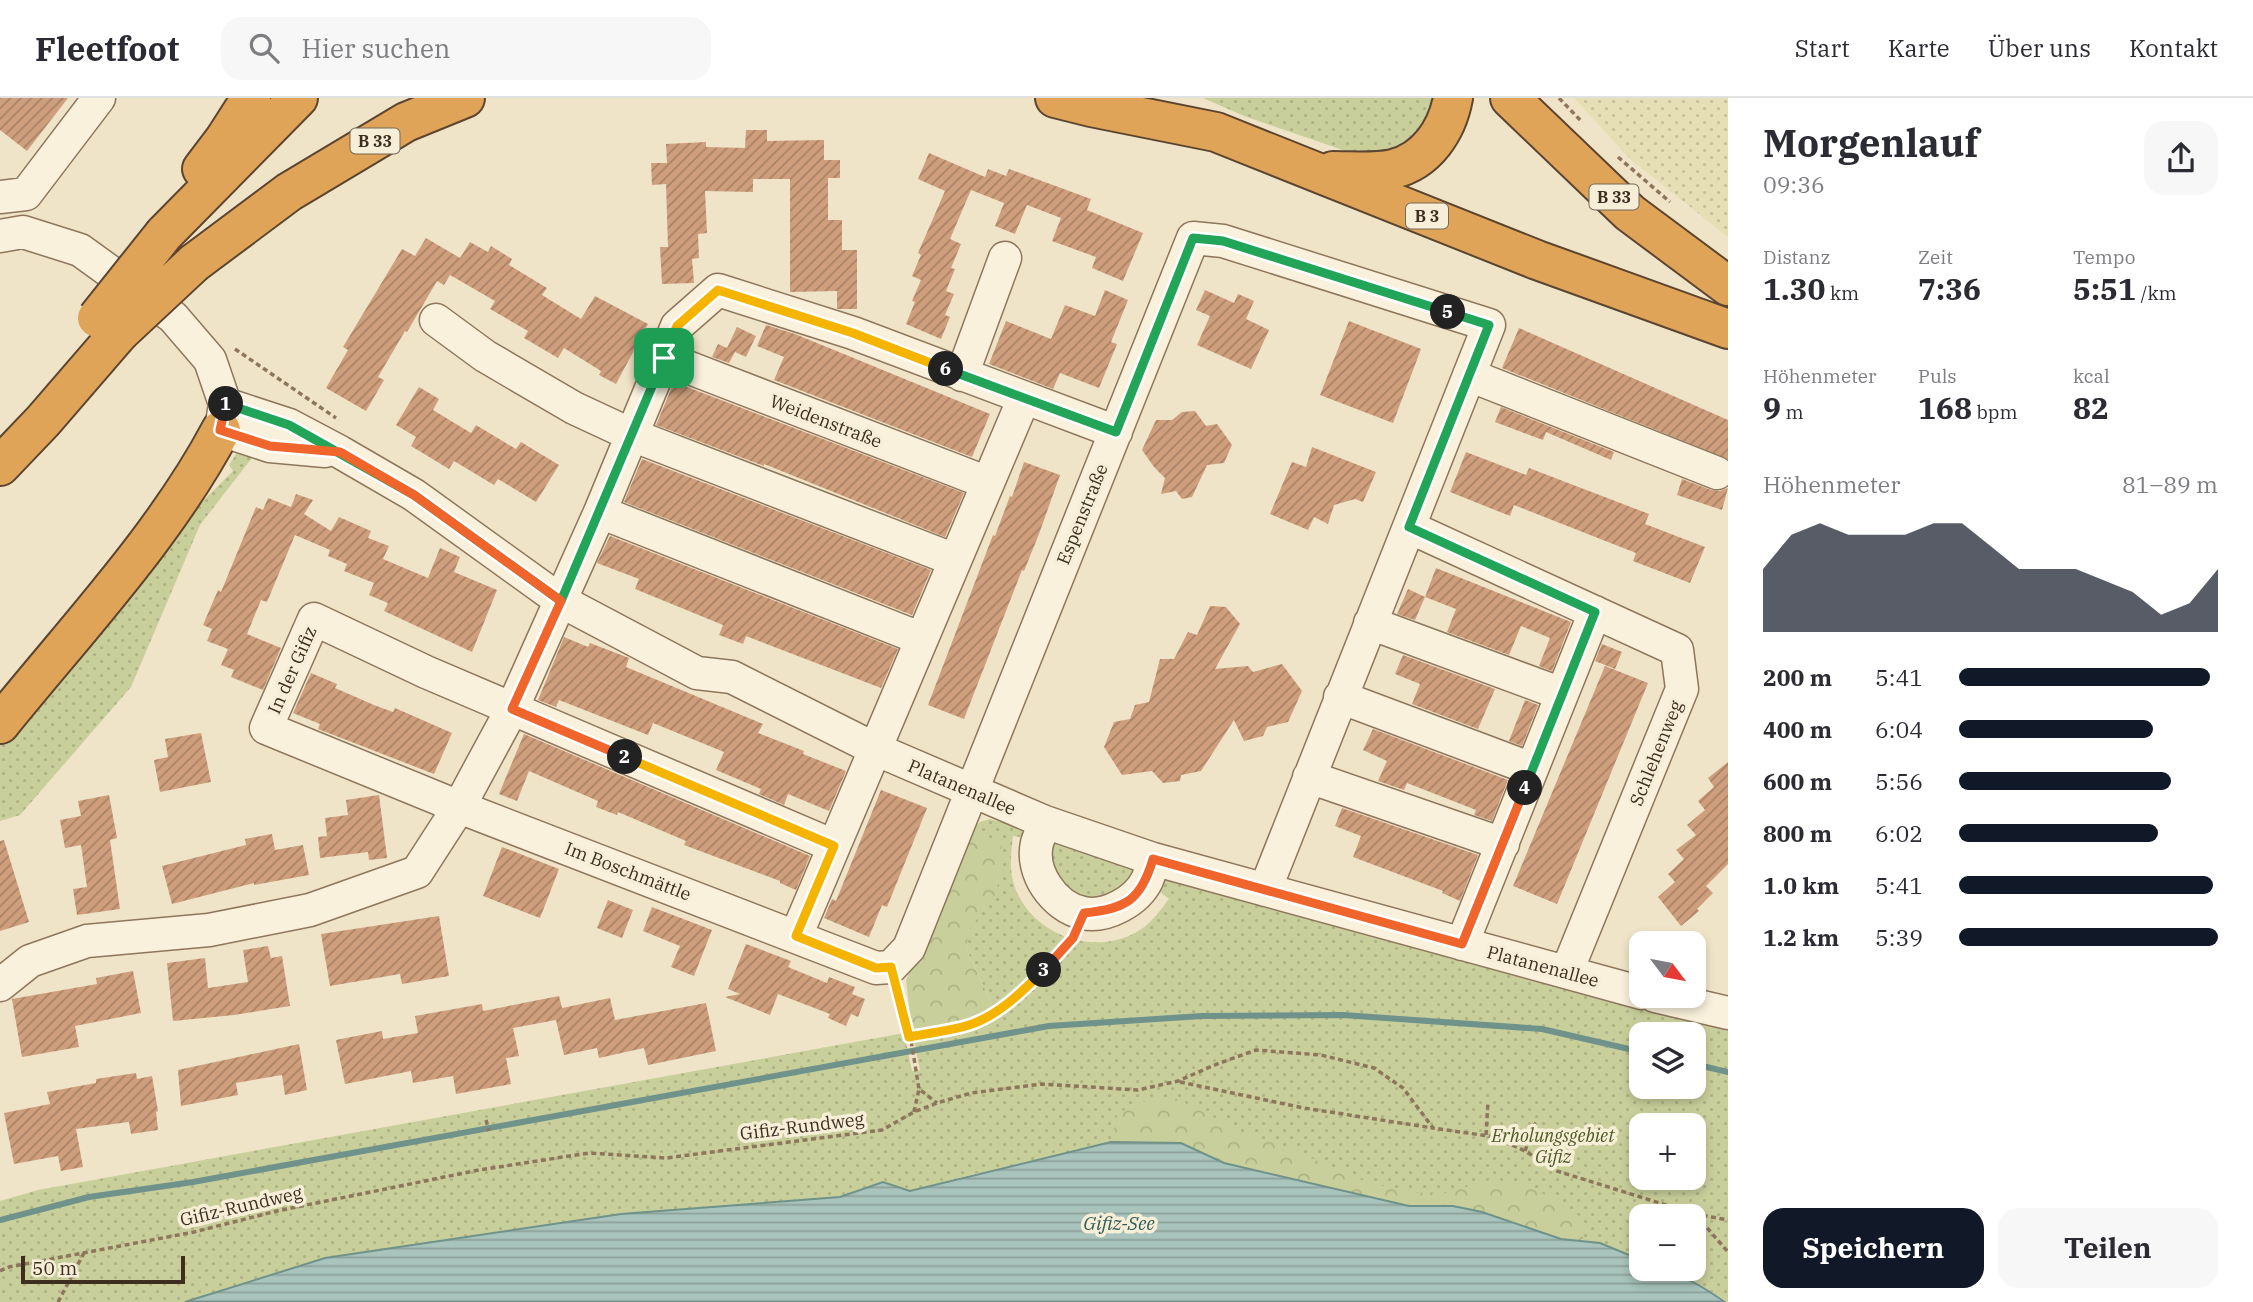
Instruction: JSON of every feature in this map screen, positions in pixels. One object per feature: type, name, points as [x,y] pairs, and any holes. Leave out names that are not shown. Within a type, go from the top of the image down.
[{"type":"highway","points":[[164,234],[187,187],[224,140],[251,98]]},
{"type":"highway","name":"B 33","points":[[1,462],[42,405],[108,326],[164,234],[298,98]]},
{"type":"highway","name":"B 33","points":[[108,326],[289,192],[406,122],[465,98]]},
{"type":"highway","name":"B 3","points":[[1055,98],[1216,132],[1537,260],[1728,329]]},
{"type":"highway","points":[[1317,172],[1394,169],[1417,159],[1435,142],[1447,120],[1453,98]]},
{"type":"highway","name":"B 33","points":[[1510,98],[1630,213],[1728,286]]},
{"type":"highway","points":[[1,462],[42,405]]},
{"type":"highway","points":[[0,724],[163,523],[206,457],[223,417]]},
{"type":"street","points":[[0,197],[26,194],[99,98]]},
{"type":"street","points":[[0,236],[23,232],[79,250],[173,317],[210,360],[223,417]]},
{"type":"street","name":"Espenstraße","points":[[971,790],[1193,238],[1223,241],[1489,325],[1265,890]]},
{"type":"street","points":[[962,375],[1005,258]]},
{"type":"street","points":[[0,985],[30,961],[87,941],[209,930],[310,910],[417,873],[460,807],[512,709],[600,512],[677,326],[718,290],[853,333],[1116,432]]},
{"type":"street","points":[[436,320],[485,356],[573,408],[632,435],[956,560]]},
{"type":"street","name":"Weidenstraße","points":[[664,358],[988,483]]},
{"type":"street","points":[[1469,375],[1717,473]]},
{"type":"street","points":[[796,936],[1024,398]]},
{"type":"street","name":"Platanenallee","points":[[223,417],[270,446],[340,452],[414,495],[561,601],[696,673],[732,677],[923,772],[1045,822],[1153,859],[1629,989]]},
{"type":"street","points":[[600,512],[922,639]]},
{"type":"street","name":"Schlehenweg","points":[[1409,527],[1677,649],[1682,689],[1567,971]]},
{"type":"street","points":[[1462,944],[1595,612]]},
{"type":"street","name":"In der Gifiz","points":[[460,807],[267,728],[314,618],[426,672],[512,709]]},
{"type":"street","points":[[1370,623],[1563,694]]},
{"type":"street","points":[[1340,698],[1532,769]]},
{"type":"street","points":[[512,709],[834,846]]},
{"type":"street","points":[[1309,777],[1503,844]]},
{"type":"street","points":[[891,967],[909,948],[971,790]]},
{"type":"street","name":"Im Boschmättle","points":[[460,807],[876,968],[891,967]]},
{"type":"street","points":[[1045,822],[1037,844],[1037,867],[1047,889],[1065,904],[1084,913],[1110,911],[1131,900],[1146,882],[1153,859]]},
{"type":"street","points":[[1706,1008],[1728,1013]]},
{"type":"path","points":[[1559,98],[1590,131]]},
{"type":"path","points":[[1618,157],[1670,203]]},
{"type":"path","points":[[909,1037],[970,1025],[1003,1006],[1044,971],[1073,938],[1084,913]]},
{"type":"path","points":[[891,967],[912,1046],[919,1089],[915,1112]]},
{"type":"path","name":"Gifiz-Rundweg","points":[[0,1271],[479,1170],[589,1153],[666,1158],[882,1130],[915,1112],[971,1093],[1042,1084],[1138,1090],[1178,1081],[1256,1050],[1321,1055],[1374,1068],[1403,1088],[1433,1128]]},
{"type":"path","points":[[1178,1081],[1304,1108],[1495,1137],[1525,1151],[1556,1171],[1663,1204]]},
{"type":"path","points":[[919,1089],[937,1103]]},
{"type":"path","points":[[1486,1135],[1489,1102]]},
{"type":"path","points":[[486,1120],[489,1131]]},
{"type":"path","points":[[1525,1151],[1538,1121]]},
{"type":"path","points":[[1706,1216],[1728,1220]]},
{"type":"path","points":[[1706,1227],[1728,1252]]},
{"type":"path","points":[[58,1302],[85,1251]]},
{"type":"shaded area","points":[[1574,98],[1728,98],[1728,237],[1630,159]]},
{"type":"green space","points":[[1203,98],[1443,98],[1432,135],[1372,160],[1244,116]]},
{"type":"green space","points":[[240,448],[255,454],[200,525],[131,687],[20,815],[0,821],[0,739],[122,599],[197,507],[233,471],[229,465]]},
{"type":"green space","name":"Erholungsgebiet Gifiz","points":[[990,819],[1017,827],[1026,833],[1029,838],[1013,836],[1011,855],[1012,879],[1022,902],[1047,928],[1081,941],[1118,940],[1145,926],[1169,899],[1156,889],[1164,873],[1629,998],[1629,1008],[1665,1008],[1728,1025],[1728,1302],[1693,1281],[1706,1281],[1706,1204],[1629,1204],[1629,1255],[1600,1243],[978,1173],[910,1191],[883,1183],[840,1197],[621,1214],[325,1258],[185,1302],[0,1302],[0,1201],[38,1190],[904,1033],[912,1071],[920,1070],[912,1031],[968,1021],[993,1006],[966,949],[971,831],[980,822]]},
{"type":"green space","points":[[971,831],[1002,842],[997,893],[969,930],[966,949],[993,1006],[968,1021],[912,1031],[906,980]]},
{"type":"green space","points":[[1054,839],[1145,867],[1138,881],[1087,905],[1059,890],[1048,856]]},
{"type":"green space","points":[[1175,1098],[1239,1133],[1273,1142],[1367,1182],[1407,1192],[1442,1194],[1490,1180],[1516,1182],[1550,1197],[1584,1219],[1583,1241],[1561,1239],[1453,1206],[1409,1206],[1224,1163],[1181,1143],[1111,1142],[1117,1115],[1135,1103]]},
{"type":"water","name":"Gifiz-See","points":[[1111,1142],[1181,1143],[1224,1163],[1409,1206],[1453,1206],[1482,1212],[1561,1239],[1600,1243],[1629,1255],[1629,1281],[1691,1281],[1725,1302],[185,1302],[325,1258],[621,1214],[840,1197],[883,1182],[910,1191]]},
{"type":"building","points":[[0,98],[68,98],[27,151],[0,130]]},
{"type":"building","points":[[746,130],[767,130],[767,141],[824,140],[824,160],[840,160],[840,178],[828,178],[828,220],[842,220],[842,250],[857,250],[857,309],[837,309],[837,291],[790,292],[790,179],[753,179],[753,192],[705,191],[707,233],[698,234],[699,258],[692,259],[694,283],[662,284],[660,247],[668,247],[666,184],[652,185],[651,163],[667,163],[666,144],[706,142],[706,147],[745,148]]},
{"type":"building","points":[[929,153],[985,177],[988,169],[1006,176],[1009,169],[1091,199],[1087,210],[1143,233],[1123,281],[1092,268],[1096,257],[1052,241],[1061,218],[1027,205],[1015,234],[995,226],[1004,203],[971,190],[950,239],[961,244],[951,268],[955,269],[946,291],[954,294],[945,315],[950,317],[941,339],[906,324],[921,280],[912,276],[921,255],[918,253],[945,191],[918,179]]},
{"type":"building","points":[[426,238],[460,258],[470,242],[488,252],[491,246],[512,259],[509,265],[547,288],[542,295],[581,319],[595,296],[648,324],[616,384],[599,375],[601,371],[564,348],[558,358],[524,338],[528,331],[490,309],[495,301],[450,275],[444,285],[437,281],[407,332],[405,331],[378,377],[384,380],[366,411],[326,388],[348,350],[343,347],[402,249],[415,256]]},
{"type":"building","points":[[1105,290],[1128,300],[1111,342],[1117,344],[1099,388],[1060,373],[1053,389],[989,364],[1006,321],[1051,339],[1065,305],[1095,316]]},
{"type":"building","points":[[1205,290],[1234,303],[1238,294],[1254,301],[1246,319],[1269,330],[1251,369],[1197,345],[1210,316],[1196,310]]},
{"type":"building","points":[[1349,321],[1421,349],[1393,423],[1320,395]]},
{"type":"building","points":[[766,325],[795,334],[990,414],[972,457],[774,380],[784,357],[757,346]]},
{"type":"building","points":[[737,327],[756,336],[746,357],[735,352],[729,363],[712,357],[718,344],[727,348]]},
{"type":"building","points":[[1519,328],[1728,420],[1728,459],[1502,368]]},
{"type":"building","points":[[674,382],[964,493],[945,537],[764,464],[656,425]]},
{"type":"building","points":[[419,387],[439,399],[433,410],[471,433],[476,425],[516,449],[521,442],[559,465],[536,502],[498,479],[494,485],[454,461],[449,469],[411,446],[416,437],[396,425]]},
{"type":"building","points":[[1501,407],[1614,452],[1611,460],[1546,432],[1543,440],[1495,422]]},
{"type":"building","points":[[1195,411],[1206,426],[1217,424],[1232,445],[1224,463],[1207,465],[1192,497],[1182,499],[1176,491],[1161,494],[1165,478],[1142,450],[1156,420],[1172,420],[1182,412]]},
{"type":"building","points":[[1312,447],[1376,472],[1363,502],[1355,499],[1334,505],[1328,524],[1314,517],[1308,530],[1270,514],[1292,462],[1306,467]]},
{"type":"building","points":[[1466,452],[1526,475],[1529,468],[1649,514],[1645,524],[1705,547],[1690,583],[1633,561],[1636,553],[1514,505],[1510,516],[1450,492]]},
{"type":"building","points":[[642,459],[931,570],[912,615],[624,502]]},
{"type":"building","points":[[1024,462],[1060,475],[964,719],[928,705]]},
{"type":"building","points":[[1682,479],[1711,490],[1728,488],[1722,510],[1677,495]]},
{"type":"building","points":[[296,494],[313,500],[304,514],[331,531],[339,517],[371,531],[368,538],[389,546],[383,559],[428,578],[440,548],[460,557],[454,572],[497,590],[472,652],[384,611],[388,603],[369,595],[374,583],[344,571],[347,564],[328,556],[330,550],[295,535],[267,602],[261,600],[247,634],[281,648],[263,690],[231,677],[234,670],[221,665],[228,649],[207,641],[212,629],[203,625],[218,590],[221,592],[256,507],[263,510],[268,498],[291,507]]},
{"type":"building","points":[[610,536],[898,649],[881,688],[746,636],[743,644],[719,635],[723,625],[635,589],[639,579],[597,563]]},
{"type":"building","points":[[1436,568],[1571,622],[1552,671],[1539,666],[1550,638],[1521,626],[1509,655],[1447,632],[1456,609],[1425,597]]},
{"type":"building","points":[[1408,589],[1425,597],[1415,620],[1397,614]]},
{"type":"building","points":[[1210,606],[1226,607],[1240,624],[1215,669],[1248,666],[1253,672],[1282,664],[1302,691],[1288,722],[1267,727],[1263,736],[1244,741],[1234,720],[1201,771],[1181,775],[1180,781],[1163,783],[1152,771],[1122,775],[1104,747],[1114,722],[1130,719],[1135,705],[1149,702],[1160,659],[1174,659],[1188,632],[1197,635]]},
{"type":"building","points":[[564,637],[588,647],[590,643],[629,658],[626,667],[763,724],[758,733],[846,771],[829,811],[788,794],[784,805],[759,794],[761,789],[716,770],[724,752],[653,723],[648,735],[559,700],[556,707],[538,700]]},
{"type":"building","points":[[1602,644],[1622,652],[1615,669],[1595,661]]},
{"type":"building","points":[[1403,655],[1495,689],[1478,729],[1412,704],[1420,684],[1395,674]]},
{"type":"building","points":[[1605,666],[1648,683],[1557,904],[1513,886]]},
{"type":"building","points":[[311,673],[337,684],[335,688],[374,705],[393,712],[395,708],[452,733],[434,774],[318,729],[320,724],[293,713]]},
{"type":"building","points":[[1525,700],[1538,705],[1522,746],[1509,741]]},
{"type":"building","points":[[1373,729],[1508,780],[1492,821],[1474,815],[1476,810],[1407,783],[1404,790],[1378,781],[1387,761],[1363,750]]},
{"type":"building","points":[[201,733],[211,782],[160,792],[154,760],[168,757],[165,739]]},
{"type":"building","points":[[524,734],[810,856],[796,890],[780,881],[684,845],[686,841],[618,812],[617,815],[596,807],[598,801],[529,771],[517,801],[499,794]]},
{"type":"building","points":[[1728,762],[1728,864],[1706,886],[1713,893],[1697,909],[1699,911],[1681,926],[1658,897],[1675,882],[1668,874],[1684,859],[1676,850],[1696,835],[1687,825],[1705,810],[1698,801],[1714,787],[1708,778]]},
{"type":"building","points":[[881,790],[927,808],[887,907],[882,905],[869,937],[824,918],[832,899],[836,901]]},
{"type":"building","points":[[109,795],[117,838],[110,840],[120,909],[77,915],[73,889],[87,887],[81,845],[65,848],[60,820],[81,816],[78,801]]},
{"type":"building","points":[[379,795],[387,858],[369,860],[368,852],[320,858],[318,837],[327,836],[325,818],[348,815],[346,800]]},
{"type":"building","points":[[1342,808],[1478,855],[1460,901],[1442,893],[1443,891],[1353,857],[1361,836],[1335,826]]},
{"type":"building","points":[[272,834],[275,850],[303,845],[309,875],[254,883],[172,904],[162,866],[246,845],[245,839]]},
{"type":"building","points":[[4,840],[29,922],[0,931],[0,841]]},
{"type":"building","points":[[502,847],[559,869],[540,918],[483,896]]},
{"type":"building","points":[[608,900],[633,910],[622,938],[597,928]]},
{"type":"building","points":[[652,907],[712,930],[694,976],[671,967],[680,946],[643,931]]},
{"type":"building","points":[[439,916],[449,976],[402,984],[400,974],[330,986],[321,934]]},
{"type":"building","points":[[746,944],[791,961],[788,967],[827,983],[829,977],[855,987],[852,994],[865,999],[858,1017],[851,1014],[846,1026],[828,1018],[830,1014],[778,994],[770,1015],[725,997],[740,994],[728,989]]},
{"type":"building","points":[[268,946],[271,958],[282,956],[290,1006],[173,1021],[167,963],[205,958],[208,988],[248,982],[243,950]]},
{"type":"building","points":[[133,971],[141,1013],[75,1026],[79,1047],[22,1057],[12,999],[97,984],[96,978]]},
{"type":"building","points":[[559,996],[562,1008],[610,998],[615,1020],[706,1003],[716,1051],[648,1065],[644,1048],[599,1058],[597,1048],[564,1055],[556,1020],[513,1028],[519,1056],[506,1058],[511,1084],[456,1094],[453,1076],[413,1083],[411,1071],[345,1084],[336,1040],[382,1031],[383,1039],[418,1033],[415,1016],[482,1004],[483,1011]]},
{"type":"building","points":[[299,1044],[307,1090],[285,1095],[282,1075],[236,1083],[238,1095],[181,1106],[178,1070]]},
{"type":"building","points":[[136,1073],[137,1079],[152,1076],[158,1130],[131,1134],[129,1122],[76,1129],[83,1167],[61,1171],[58,1156],[14,1164],[4,1113],[50,1104],[47,1092],[96,1083],[96,1079]]},
{"type":"waterway","points":[[0,1220],[89,1197],[193,1182],[1049,1026],[1202,1016],[1343,1015],[1542,1029],[1629,1049]]},
{"type":"waterway","points":[[1706,1067],[1728,1072]]},
{"type":"route","points":[[664,358],[561,601],[414,495],[340,452],[289,425],[225,404],[220,430],[270,446],[340,452],[414,495],[487,548],[561,601],[512,709],[834,846],[796,936],[876,968],[891,967],[909,1037],[970,1025],[1003,1006],[1044,971],[1073,938],[1084,913],[1110,911],[1131,900],[1146,882],[1153,859],[1462,944],[1595,612],[1409,527],[1489,325],[1223,241],[1193,238],[1116,432],[853,333],[718,290],[677,326],[664,358]]}]
